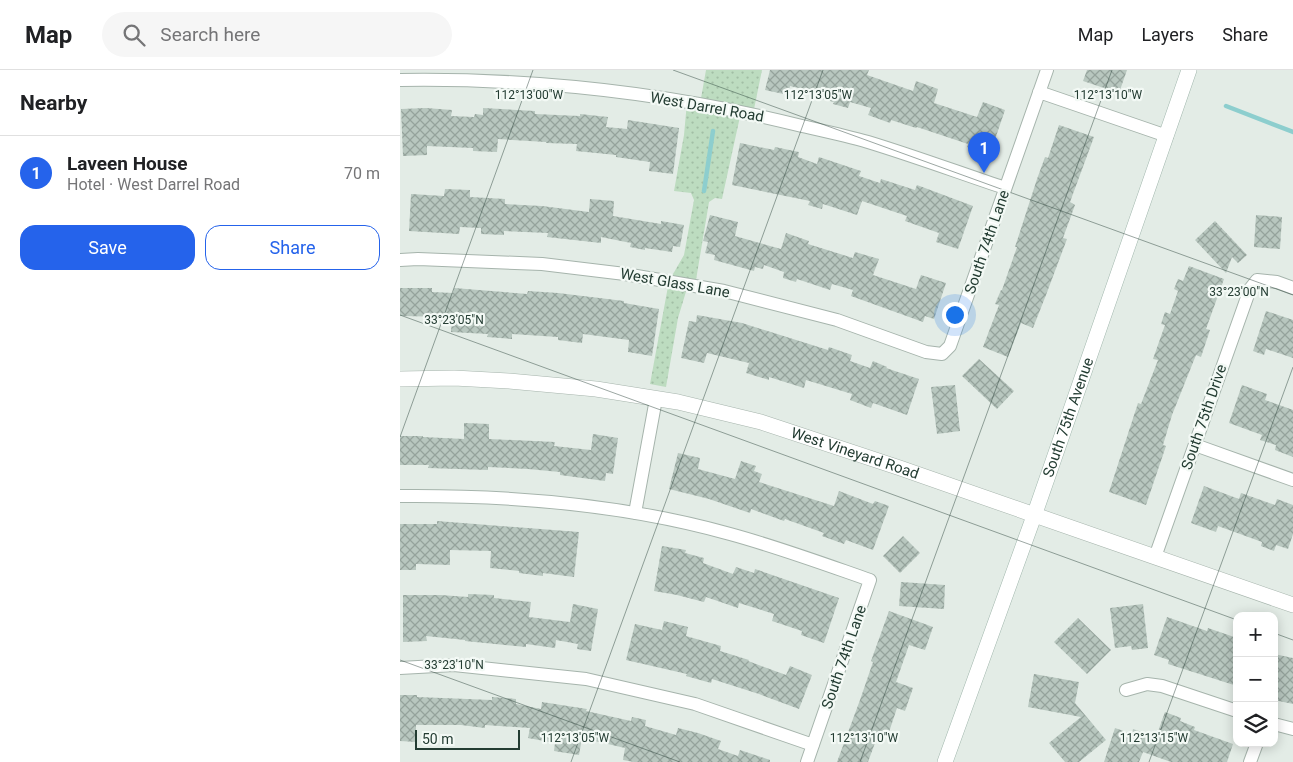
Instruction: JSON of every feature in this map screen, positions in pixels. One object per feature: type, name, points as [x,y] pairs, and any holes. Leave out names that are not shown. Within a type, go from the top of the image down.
[{"type":"street","name":"South 74th Lane","points":[[942,354],[950,346],[1048,70]]},
{"type":"street","name":"South 75th Avenue","points":[[945,762],[1034,516],[1189,70]]},
{"type":"street","name":"West Darrel Road","points":[[400,80],[473,80],[569,86],[676,100],[734,110],[867,142],[1005,188]]},
{"type":"street","points":[[1039,92],[1167,136]]},
{"type":"street","name":"West Glass Lane","points":[[400,260],[427,259],[542,264],[625,274],[724,291],[837,320],[926,352],[942,354]]},
{"type":"street","name":"South 75th Drive","points":[[1155,557],[1250,289],[1257,280],[1277,282],[1293,288]]},
{"type":"street","name":"West Vineyard Road","points":[[400,379],[454,378],[596,389],[726,413],[794,432],[1293,605]]},
{"type":"street","points":[[400,496],[456,495],[525,499],[581,504],[635,513],[656,399]]},
{"type":"street","points":[[1195,445],[1293,480]]},
{"type":"street","name":"South 74th Lane","points":[[635,513],[728,533],[767,544],[870,580],[807,762]]},
{"type":"street","points":[[400,668],[454,665],[586,679],[695,704],[813,745]]},
{"type":"street","points":[[1126,690],[1147,684],[1162,686],[1233,710]]},
{"type":"street","points":[[1278,725],[1293,729]]},
{"type":"street","points":[[1250,762],[1256,747]]},
{"type":"green space","points":[[706,70],[762,70],[753,114],[741,112],[722,199],[715,198],[709,202],[695,286],[688,285],[678,318],[666,387],[650,384],[669,281],[684,255],[694,200],[691,193],[674,191],[684,135],[687,102],[700,104]]},
{"type":"building","points":[[770,70],[869,70],[867,75],[913,91],[916,81],[938,89],[934,103],[977,117],[983,102],[1005,110],[990,154],[967,147],[968,144],[917,127],[891,120],[890,123],[868,115],[871,108],[850,102],[848,108],[833,104],[834,102],[810,96],[812,91],[790,86],[788,95],[765,90]]},
{"type":"building","points":[[1087,70],[1127,70],[1119,93],[1083,81]]},
{"type":"building","points":[[483,108],[535,111],[535,114],[580,116],[580,114],[608,117],[606,127],[627,129],[628,120],[679,128],[673,174],[649,171],[650,162],[616,157],[616,155],[576,151],[577,144],[498,139],[497,152],[473,151],[473,148],[427,146],[427,155],[403,156],[401,109],[452,110],[451,116],[474,117],[475,114],[483,115]]},
{"type":"building","points":[[1059,125],[1094,137],[1070,202],[1075,205],[1063,238],[1067,239],[1046,295],[1033,328],[1021,323],[1008,357],[983,347],[999,305],[995,304],[1017,247],[1015,247],[1037,179],[1045,157],[1048,158]]},
{"type":"building","points":[[740,143],[774,150],[775,147],[799,152],[798,157],[817,164],[819,157],[861,171],[859,176],[880,183],[881,179],[915,190],[917,185],[973,206],[958,249],[936,242],[939,233],[905,221],[907,216],[862,201],[857,215],[823,204],[822,209],[808,205],[810,201],[732,185]]},
{"type":"building","points":[[445,189],[470,190],[470,197],[505,199],[505,204],[542,206],[589,212],[590,199],[614,201],[613,216],[661,224],[661,221],[684,225],[680,247],[673,246],[672,252],[645,248],[645,250],[630,247],[631,243],[601,237],[601,243],[547,237],[548,233],[504,231],[504,235],[481,234],[481,228],[460,227],[459,234],[409,231],[411,194],[444,196]]},
{"type":"building","points":[[710,215],[738,222],[735,236],[781,249],[786,233],[809,241],[808,244],[853,258],[855,252],[879,259],[873,275],[916,289],[921,275],[946,283],[934,319],[925,316],[923,322],[851,296],[853,290],[832,284],[830,290],[797,279],[796,282],[783,278],[784,272],[764,265],[763,269],[755,267],[754,271],[714,260],[715,255],[705,253],[708,242],[703,241]]},
{"type":"building","points":[[1256,215],[1282,217],[1280,249],[1254,247]]},
{"type":"building","points":[[1215,221],[1247,255],[1238,263],[1232,257],[1226,273],[1195,240]]},
{"type":"building","points":[[1189,266],[1224,279],[1206,329],[1210,330],[1201,357],[1196,355],[1172,415],[1163,445],[1166,446],[1146,505],[1109,492],[1138,403],[1141,404],[1158,360],[1153,359],[1165,325],[1161,324],[1165,312],[1170,314],[1178,291],[1174,289],[1178,279],[1183,281]]},
{"type":"building","points":[[400,288],[432,288],[432,292],[453,293],[454,288],[527,294],[528,291],[558,293],[624,301],[624,303],[659,309],[652,356],[628,352],[629,340],[583,334],[582,343],[558,340],[558,337],[512,334],[512,339],[487,337],[488,334],[451,332],[452,317],[400,316]]},
{"type":"building","points":[[1266,311],[1293,320],[1293,358],[1266,349],[1264,355],[1253,351]]},
{"type":"building","points":[[697,315],[742,323],[828,350],[829,347],[852,355],[850,361],[870,368],[873,361],[886,368],[919,379],[907,415],[873,403],[871,408],[850,400],[852,394],[806,380],[804,388],[769,377],[769,380],[746,373],[749,363],[707,353],[704,363],[681,358],[689,321],[696,322]]},
{"type":"building","points":[[979,359],[1014,391],[997,409],[962,376]]},
{"type":"building","points":[[955,385],[960,431],[937,434],[931,387]]},
{"type":"building","points":[[1242,385],[1267,394],[1265,400],[1293,410],[1293,457],[1275,450],[1276,445],[1260,440],[1262,435],[1229,423]]},
{"type":"building","points":[[464,423],[489,424],[489,439],[555,442],[554,446],[591,450],[593,434],[618,438],[613,474],[606,473],[605,481],[560,475],[560,472],[528,469],[488,467],[488,470],[428,468],[429,465],[400,465],[400,436],[464,439]]},
{"type":"building","points":[[678,453],[700,458],[698,469],[735,479],[741,461],[756,466],[754,471],[762,474],[759,482],[834,506],[839,491],[873,504],[875,501],[889,506],[873,550],[846,540],[844,544],[822,536],[824,533],[785,519],[784,521],[751,509],[750,513],[709,499],[669,489]]},
{"type":"building","points":[[1204,486],[1239,499],[1241,493],[1275,505],[1277,499],[1293,505],[1293,534],[1288,549],[1276,545],[1274,551],[1261,546],[1262,542],[1218,526],[1216,532],[1191,523]]},
{"type":"building","points":[[437,521],[579,532],[574,577],[543,573],[543,576],[490,568],[491,551],[450,550],[450,565],[416,564],[416,570],[400,570],[400,524],[437,524]]},
{"type":"building","points":[[903,536],[920,553],[900,573],[883,556]]},
{"type":"building","points":[[662,546],[686,550],[685,553],[704,558],[703,563],[733,574],[736,567],[754,573],[755,569],[839,598],[824,643],[801,635],[802,631],[772,621],[774,614],[739,603],[738,608],[706,597],[704,602],[654,591]]},
{"type":"building","points":[[901,582],[945,585],[944,609],[899,606]]},
{"type":"building","points":[[468,594],[494,595],[494,598],[531,602],[529,617],[570,622],[573,604],[598,609],[591,651],[577,649],[578,644],[556,640],[555,648],[526,644],[526,647],[426,636],[427,641],[403,642],[403,595],[468,597]]},
{"type":"building","points":[[1143,604],[1148,648],[1132,650],[1131,646],[1115,648],[1110,608]]},
{"type":"building","points":[[889,611],[933,627],[925,650],[909,645],[896,682],[913,688],[905,711],[897,708],[888,735],[879,732],[868,762],[837,762],[860,700],[873,662],[871,661]]},
{"type":"building","points":[[1167,617],[1207,631],[1208,628],[1233,637],[1233,685],[1168,664],[1169,660],[1154,655]]},
{"type":"building","points":[[1078,618],[1111,650],[1087,674],[1054,642]]},
{"type":"building","points":[[664,621],[688,627],[686,636],[721,646],[720,651],[786,675],[790,666],[812,675],[799,709],[712,679],[711,683],[686,676],[687,674],[626,660],[635,624],[662,630]]},
{"type":"building","points":[[1278,655],[1293,658],[1293,704],[1278,701]]},
{"type":"building","points":[[1034,674],[1079,682],[1075,703],[1106,740],[1079,762],[1065,762],[1049,743],[1081,717],[1028,707]]},
{"type":"building","points":[[400,695],[492,700],[492,697],[516,699],[516,704],[541,709],[542,702],[587,709],[586,711],[631,721],[632,717],[646,720],[645,726],[676,735],[678,728],[698,733],[721,741],[718,749],[738,756],[740,750],[770,760],[770,762],[634,762],[623,760],[625,748],[582,738],[579,755],[554,751],[555,743],[528,738],[530,728],[485,725],[485,728],[461,725],[416,725],[416,742],[400,741]]},
{"type":"building","points":[[1165,712],[1181,718],[1180,721],[1195,727],[1194,730],[1233,744],[1227,762],[1171,762],[1143,752],[1139,762],[1104,762],[1115,728],[1132,734],[1133,729],[1156,737]]},
{"type":"waterway","points":[[1226,106],[1293,132]]},
{"type":"waterway","points":[[704,191],[713,131]]},
{"type":"place","name":"Laveen House","points":[[984,173]]}]
